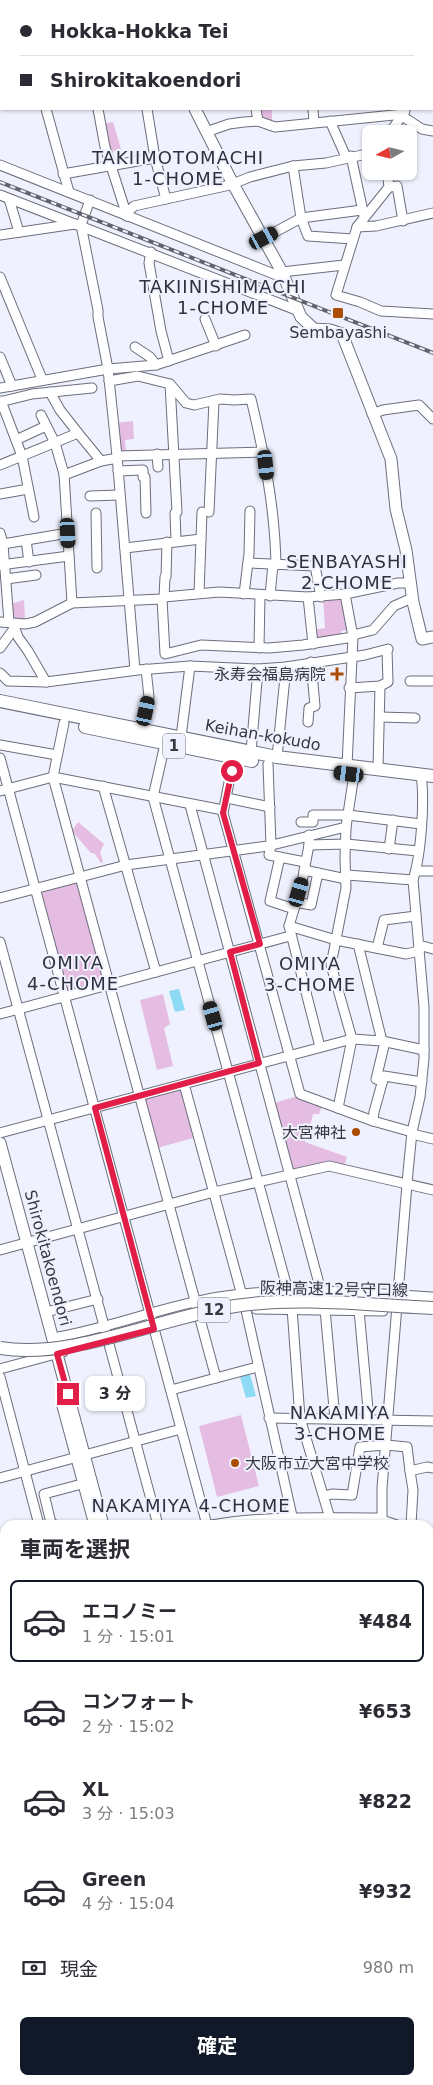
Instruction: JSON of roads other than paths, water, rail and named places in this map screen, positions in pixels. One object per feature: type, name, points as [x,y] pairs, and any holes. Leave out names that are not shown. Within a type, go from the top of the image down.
[{"type":"highway","name":"Keihan-kokudo","points":[[0,701],[251,752],[272,761]]},
{"type":"highway","name":"Keihan-kokudo","points":[[0,709],[234,757],[427,779]]},
{"type":"highway","name":"Keihan-kokudo","points":[[348,770],[378,769],[427,779]]},
{"type":"highway","name":"阪神高速12号守口線","points":[[0,1339],[30,1341],[69,1338],[196,1306],[252,1297],[310,1295],[433,1299]]},
{"type":"highway","name":"阪神高速12号守口線","points":[[0,1348],[30,1350],[70,1345],[197,1313],[252,1304],[310,1303],[433,1308]]},
{"type":"main road","points":[[195,110],[233,184],[283,275],[301,317],[314,329],[330,330],[342,334],[391,459],[396,509],[406,550],[412,598],[428,638]]},
{"type":"main road","name":"Shirokitakoendori","points":[[0,1143],[24,1244],[80,1456],[94,1520]]},
{"type":"main road","name":"Shirokitakoendori","points":[[0,1170],[46,1312],[52,1338],[53,1354]]},
{"type":"main road","name":"Shirokitakoendori","points":[[80,1456],[101,1520]]},
{"type":"street","points":[[46,110],[68,192]]},
{"type":"street","points":[[98,110],[105,147],[127,216]]},
{"type":"street","points":[[147,110],[155,158],[166,199]]},
{"type":"street","points":[[256,110],[258,121]]},
{"type":"street","points":[[313,110],[314,122]]},
{"type":"street","points":[[206,132],[229,124],[258,121],[275,127],[404,113],[422,129],[433,131]]},
{"type":"street","points":[[394,125],[404,113]]},
{"type":"street","points":[[330,121],[349,157],[364,214]]},
{"type":"street","points":[[127,216],[134,206],[233,184],[250,177],[293,166],[326,163],[362,155]]},
{"type":"street","points":[[63,174],[155,158]]},
{"type":"street","points":[[0,165],[127,216],[283,275],[344,265]]},
{"type":"street","points":[[293,166],[301,218],[308,236],[353,239]]},
{"type":"street","points":[[388,180],[389,188]]},
{"type":"street","points":[[402,221],[397,186],[389,188],[364,214],[357,227],[336,295],[381,311],[433,314]]},
{"type":"street","points":[[4,197],[79,224],[299,311]]},
{"type":"street","points":[[4,197],[19,232]]},
{"type":"street","points":[[90,200],[79,224],[98,310],[108,369],[118,457],[119,495],[135,670]]},
{"type":"street","points":[[357,227],[376,226],[433,213]]},
{"type":"street","points":[[264,238],[301,218],[364,214]]},
{"type":"street","points":[[0,235],[79,224]]},
{"type":"street","points":[[151,252],[149,263],[161,330],[170,361]]},
{"type":"street","points":[[0,277],[41,380]]},
{"type":"street","points":[[205,319],[216,346]]},
{"type":"street","points":[[0,388],[108,369],[156,365],[245,335]]},
{"type":"street","points":[[135,347],[150,357],[156,365]]},
{"type":"street","points":[[0,357],[12,386]]},
{"type":"street","points":[[109,381],[138,376],[170,384],[186,402],[194,406],[220,399],[251,399],[264,452],[276,537],[275,564],[270,596]]},
{"type":"street","points":[[170,384],[176,512],[170,570],[163,598],[165,654],[201,645],[259,648],[313,644],[353,636],[373,630],[394,606],[412,598]]},
{"type":"street","points":[[34,517],[22,456],[16,440],[4,421],[1,401],[50,392],[92,388]]},
{"type":"street","points":[[50,392],[60,410],[101,460]]},
{"type":"street","points":[[199,593],[201,539],[206,512],[214,401]]},
{"type":"street","points":[[372,414],[382,410],[419,406],[433,419]]},
{"type":"street","points":[[41,415],[55,443],[64,475],[72,603]]},
{"type":"street","points":[[16,440],[46,426]]},
{"type":"street","points":[[0,465],[78,433]]},
{"type":"street","points":[[64,475],[101,460],[118,457],[157,454],[264,452]]},
{"type":"street","points":[[157,454],[158,467]]},
{"type":"street","points":[[118,471],[143,470],[143,477],[145,477],[146,513]]},
{"type":"street","points":[[0,494],[28,490]]},
{"type":"street","points":[[90,496],[119,495]]},
{"type":"street","points":[[244,594],[248,563],[250,511]]},
{"type":"street","points":[[96,513],[97,568]]},
{"type":"street","points":[[0,533],[3,544],[2,564],[6,579],[10,624],[46,682]]},
{"type":"street","points":[[3,544],[68,533]]},
{"type":"street","points":[[125,548],[201,539]]},
{"type":"street","points":[[26,540],[29,562]]},
{"type":"street","points":[[2,564],[69,556]]},
{"type":"street","points":[[248,563],[315,566],[321,597]]},
{"type":"street","points":[[6,579],[36,575]]},
{"type":"street","points":[[10,624],[36,622],[72,603],[163,598],[219,592],[260,596],[321,597],[346,594],[398,583],[411,583]]},
{"type":"street","points":[[338,1108],[352,1038],[330,965],[346,888],[346,827],[352,781],[348,770],[349,688],[353,636],[346,594]]},
{"type":"street","points":[[259,648],[260,596]]},
{"type":"street","points":[[308,597],[313,644]]},
{"type":"street","points":[[0,648],[10,624]]},
{"type":"street","points":[[0,687],[8,681],[46,682],[135,670],[190,666],[258,668],[286,666],[388,650],[388,682],[380,686],[349,688]]},
{"type":"street","points":[[308,722],[309,708],[315,706],[311,662]]},
{"type":"street","points":[[190,666],[181,737],[165,744],[153,797],[288,1291],[292,1308],[300,1418],[331,1520]]},
{"type":"street","points":[[286,666],[272,761],[271,845],[269,855],[305,866],[318,873],[346,877],[414,875],[433,871]]},
{"type":"street","points":[[251,752],[258,668]]},
{"type":"street","points":[[142,729],[149,696],[146,670]]},
{"type":"street","points":[[0,673],[8,681]]},
{"type":"street","points":[[410,681],[433,681]]},
{"type":"street","points":[[378,769],[380,686]]},
{"type":"street","points":[[380,717],[415,718]]},
{"type":"street","points":[[64,723],[53,777],[216,1378]]},
{"type":"street","points":[[0,744],[57,755]]},
{"type":"street","points":[[234,757],[223,810],[300,1094],[373,1121],[433,1139]]},
{"type":"street","points":[[0,758],[4,790],[35,888],[206,1520]]},
{"type":"street","points":[[4,790],[53,777],[223,810]]},
{"type":"street","points":[[382,1520],[395,1311],[407,1183],[412,1133],[427,1057],[414,875],[427,779]]},
{"type":"street","points":[[103,786],[156,972]]},
{"type":"street","points":[[227,798],[270,807]]},
{"type":"street","points":[[190,805],[321,1291]]},
{"type":"street","points":[[301,822],[313,822],[313,815],[348,815],[421,824]]},
{"type":"street","points":[[389,848],[393,820]]},
{"type":"street","points":[[0,898],[126,865],[271,845],[346,827]]},
{"type":"street","points":[[309,835],[305,866],[289,926],[290,936],[320,1047]]},
{"type":"street","points":[[309,845],[346,844],[418,852]]},
{"type":"street","points":[[280,857],[270,900],[295,906],[311,905],[318,873]]},
{"type":"street","points":[[377,948],[384,920],[416,916]]},
{"type":"street","points":[[289,926],[336,940],[406,954],[419,948],[433,949]]},
{"type":"street","points":[[0,1014],[290,936]]},
{"type":"street","points":[[0,942],[4,972],[18,1009],[49,1120],[157,1520]]},
{"type":"street","points":[[358,944],[383,1041],[376,1079],[382,1080]]},
{"type":"street","points":[[0,1133],[352,1038],[383,1041],[427,1057]]},
{"type":"street","points":[[373,1121],[384,1076],[422,1082]]},
{"type":"street","points":[[184,1084],[246,1310],[293,1520]]},
{"type":"street","points":[[0,1250],[169,1203],[329,1166],[433,1190]]},
{"type":"street","points":[[52,1338],[195,1302],[241,1294],[321,1291],[433,1299]]},
{"type":"street","points":[[46,1312],[98,1299]]},
{"type":"street","points":[[0,1369],[154,1329],[246,1310],[292,1308],[433,1313]]},
{"type":"street","points":[[325,1309],[335,1419]]},
{"type":"street","points":[[359,1310],[369,1420]]},
{"type":"street","points":[[171,1390],[258,1366]]},
{"type":"street","points":[[0,1377],[38,1520]]},
{"type":"street","points":[[269,1418],[433,1421]]},
{"type":"street","points":[[0,1478],[181,1429]]},
{"type":"street","points":[[324,1496],[332,1494],[352,1495],[360,1447],[386,1445],[407,1447],[413,1490],[411,1520]]},
{"type":"street","points":[[410,1471],[427,1467],[433,1468]]},
{"type":"street","points":[[50,1520],[44,1494],[78,1485]]},
{"type":"water","points":[[179,989],[185,1010],[175,1012],[169,991]]},
{"type":"water","points":[[250,1374],[256,1396],[246,1398],[240,1377]]},
{"type":"railway","points":[[0,182],[433,353]]},
{"type":"place","name":"Sembayashi","points":[[338,313]]},
{"type":"place","name":"永寿会福島病院","points":[[337,674]]},
{"type":"place","name":"大宮神社","points":[[356,1132]]},
{"type":"place","name":"大阪市立大宮中学校","points":[[235,1463]]},
{"type":"district","name":"TAKIIMOTOMACHI 1-CHOME","points":[[178,167]]},
{"type":"district","name":"TAKIINISHIMACHI 1-CHOME","points":[[223,296]]},
{"type":"district","name":"SENBAYASHI 2-CHOME","points":[[347,571]]},
{"type":"district","name":"OMIYA 4-CHOME","points":[[73,972]]},
{"type":"district","name":"OMIYA 3-CHOME","points":[[310,973]]},
{"type":"district","name":"NAKAMIYA 3-CHOME","points":[[340,1422]]},
{"type":"district","name":"NAKAMIYA 4-CHOME","points":[[191,1505]]}]
